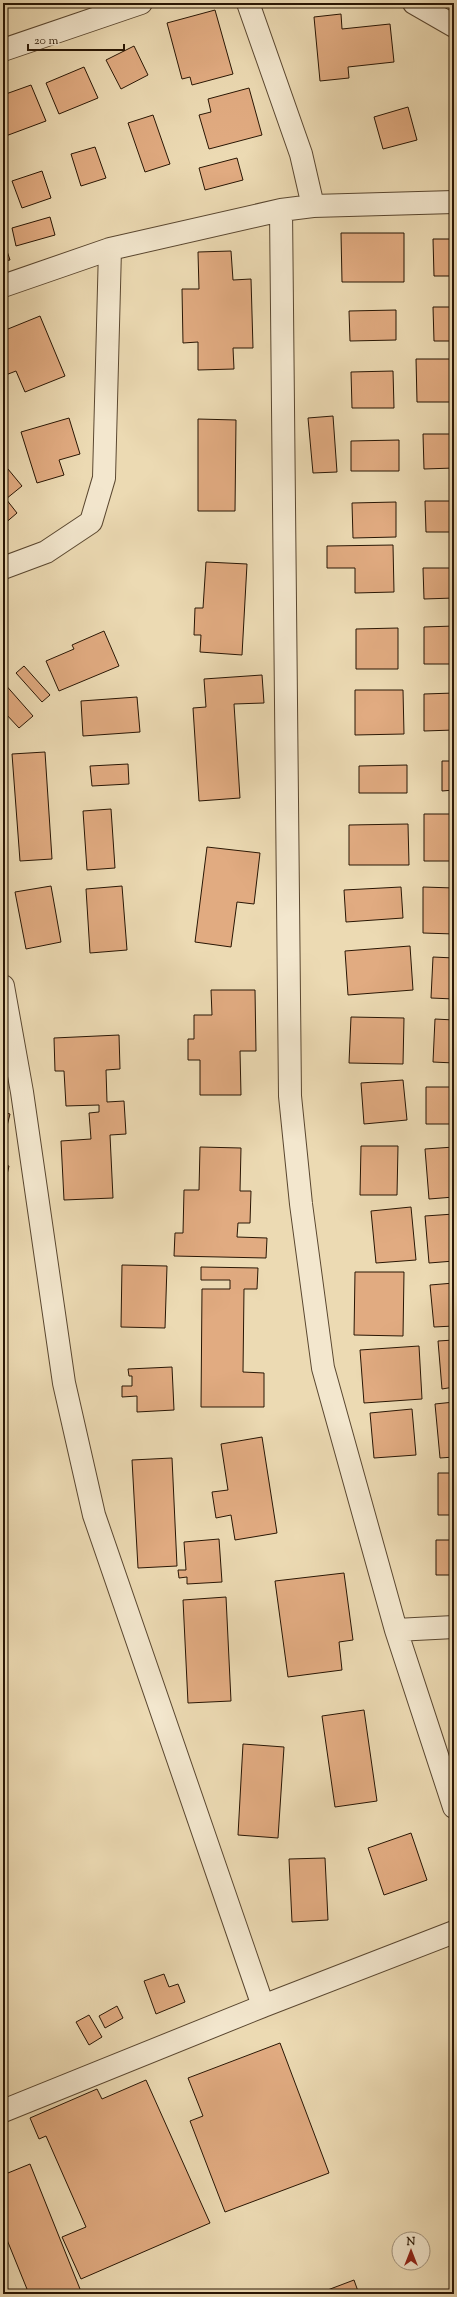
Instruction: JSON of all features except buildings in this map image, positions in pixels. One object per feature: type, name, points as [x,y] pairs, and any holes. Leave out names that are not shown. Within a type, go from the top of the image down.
[{"type":"street","points":[[3,50],[141,3]]},
{"type":"street","points":[[248,3],[301,154],[313,206]]},
{"type":"street","points":[[414,3],[454,26]]},
{"type":"street","points":[[3,286],[110,249],[281,210],[313,206],[454,202]]},
{"type":"street","points":[[281,210],[290,1096],[301,1204],[323,1368],[396,1630],[454,1807]]},
{"type":"street","points":[[3,568],[46,552],[91,522],[104,478],[110,249]]},
{"type":"street","points":[[3,986],[23,1100],[64,1383],[94,1515],[263,2006]]},
{"type":"street","points":[[396,1630],[454,1627]]},
{"type":"street","points":[[3,2110],[263,2006],[454,1932]]}]
